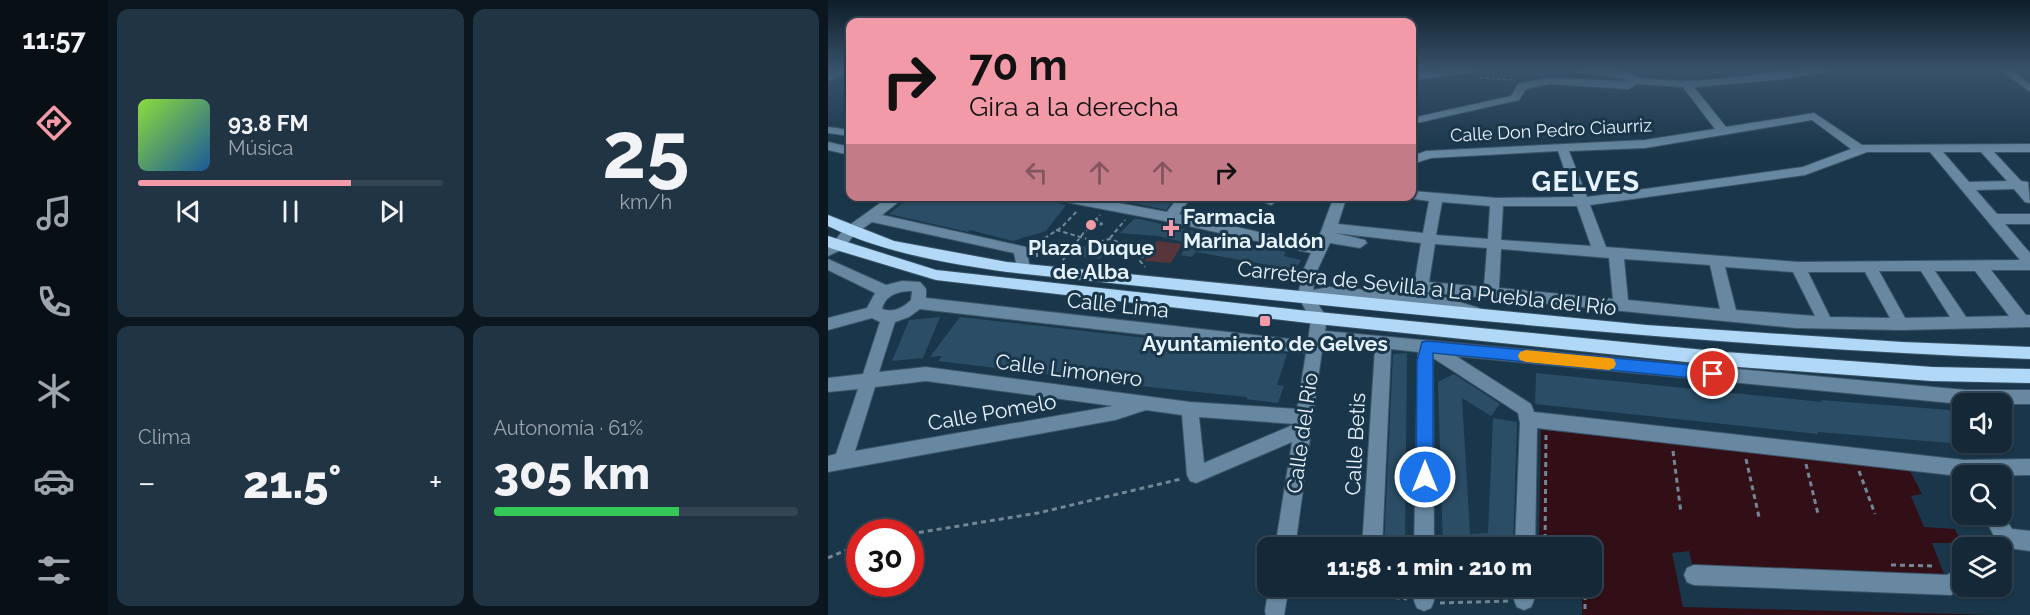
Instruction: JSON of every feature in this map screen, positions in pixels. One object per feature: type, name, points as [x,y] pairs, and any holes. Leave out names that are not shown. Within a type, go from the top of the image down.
[{"type":"main road","name":"Carretera de Sevilla a La Puebla del Río","points":[[828,220],[849,232],[944,258],[1023,268],[1715,338],[1918,350],[2030,353]]},
{"type":"main road","name":"Carretera de Sevilla a La Puebla del Río","points":[[830,244],[936,275],[1319,318],[1725,358],[1932,374],[2030,376]]},
{"type":"street","points":[[1416,120],[1515,98]]},
{"type":"street","points":[[1697,98],[1724,132]]},
{"type":"street","name":"Calle Don Pedro Ciaurriz","points":[[1416,159],[1430,154],[1461,152],[1645,144],[1814,116],[1860,150]]},
{"type":"street","points":[[828,130],[846,132]]},
{"type":"street","points":[[828,146],[846,150]]},
{"type":"street","points":[[1562,147],[1580,202],[1600,251]]},
{"type":"street","points":[[1416,195],[1497,202],[1580,202],[1647,195],[1806,171],[1866,148],[2030,148]]},
{"type":"street","points":[[1934,149],[2030,264]]},
{"type":"street","points":[[1985,149],[2024,185],[2030,199]]},
{"type":"street","points":[[1965,186],[2024,185]]},
{"type":"street","points":[[1421,285],[1436,197]]},
{"type":"street","points":[[830,244],[893,201]]},
{"type":"street","points":[[1080,201],[1170,217],[1360,243]]},
{"type":"street","points":[[1170,217],[1182,201]]},
{"type":"street","points":[[1319,318],[1305,297],[1305,282],[1339,201]]},
{"type":"street","points":[[1491,292],[1497,202]]},
{"type":"street","points":[[870,217],[1021,250],[1023,268]]},
{"type":"street","points":[[1992,219],[2030,219]]},
{"type":"street","points":[[1325,239],[1430,238],[1798,267],[2030,264]]},
{"type":"street","points":[[1616,253],[1621,304]]},
{"type":"street","points":[[1716,261],[1729,314]]},
{"type":"street","points":[[828,264],[887,292]]},
{"type":"street","points":[[1924,265],[1962,323]]},
{"type":"street","points":[[1980,265],[2026,321]]},
{"type":"street","points":[[1869,266],[1901,324]]},
{"type":"street","points":[[1798,267],[1826,323]]},
{"type":"street","points":[[1405,285],[1796,322],[1901,324],[2026,321]]},
{"type":"street","points":[[828,324],[881,314],[905,313],[917,303],[921,293],[915,286],[902,286],[887,292],[876,302],[881,314],[868,379],[836,463]]},
{"type":"street","name":"Calle Lima","points":[[917,303],[1314,342],[1383,342],[1966,398],[2030,398]]},
{"type":"street","name":"Calle del Rio","points":[[1287,537],[1319,318]]},
{"type":"street","name":"Calle Betis","points":[[1373,537],[1383,342]]},
{"type":"street","points":[[1424,537],[1427,346],[1526,409],[1528,419],[1526,537]]},
{"type":"street","name":"Calle Limonero","points":[[828,385],[926,374],[1304,423]]},
{"type":"street","name":"Calle Pomelo","points":[[836,463],[1115,414],[1149,403]]},
{"type":"street","points":[[1190,409],[1196,475],[1304,423]]},
{"type":"street","points":[[1528,419],[1952,470]]},
{"type":"street","points":[[2012,468],[2030,467]]},
{"type":"street","points":[[2012,542],[2030,541]]},
{"type":"street","points":[[1694,575],[1952,584]]},
{"type":"street","points":[[1275,611],[1277,597]]},
{"type":"path","points":[[1037,243],[1062,227],[1085,202]]},
{"type":"path","points":[[1063,260],[1085,231],[1102,224],[1096,219],[1108,206]]},
{"type":"path","points":[[1109,239],[1133,210]]},
{"type":"path","points":[[1056,230],[1098,242],[1109,239],[1146,251],[1140,261],[1145,267]]},
{"type":"path","points":[[1037,243],[1072,248]]},
{"type":"path","points":[[1037,243],[1037,257]]},
{"type":"path","points":[[1545,537],[1546,435]]},
{"type":"path","points":[[1672,444],[1681,513]]},
{"type":"path","points":[[1744,451],[1759,517]]},
{"type":"path","points":[[1804,457],[1818,514]]},
{"type":"path","points":[[1856,462],[1875,514]]},
{"type":"path","points":[[924,532],[1038,513],[1196,475]]},
{"type":"path","points":[[828,558],[846,550]]},
{"type":"path","points":[[1430,597],[1443,603],[1492,597]]},
{"type":"path","points":[[1585,597],[1586,612]]},
{"type":"shaded area","points":[[1157,241],[1182,244],[1171,263],[1145,261]]},
{"type":"shaded area","points":[[1541,430],[1908,467],[1922,494],[1911,496],[1924,527],[1955,529],[1958,537],[1952,537],[1952,543],[1932,543],[1944,574],[1693,567],[1689,551],[1672,553],[1683,607],[1998,615],[1582,615],[1582,597],[1602,597],[1602,537],[1539,537]]},
{"type":"building","points":[[905,201],[1049,201],[1066,205],[1046,231],[1013,241],[889,214]]},
{"type":"building","points":[[1124,201],[1172,201],[1166,210]]},
{"type":"building","points":[[1135,218],[1286,252],[1284,256],[1301,260],[1295,270],[1196,252],[1192,257],[1181,255],[1188,243],[1158,236],[1120,233]]},
{"type":"building","points":[[1095,245],[1108,247],[1100,259],[1073,256],[1080,246],[1093,248]]},
{"type":"building","points":[[940,317],[923,358],[892,361],[909,320]]},
{"type":"building","points":[[960,317],[1287,354],[1277,385],[1284,386],[1278,403],[1246,399],[1247,397],[938,361],[942,356],[930,357]]},
{"type":"building","points":[[1407,353],[1405,537],[1385,537],[1393,354]]},
{"type":"building","points":[[1536,373],[1822,402],[1821,400],[1952,410],[1952,443],[1818,432],[1818,434],[1535,404]]},
{"type":"building","points":[[1454,374],[1500,404],[1491,416],[1462,398],[1470,534],[1488,533],[1493,418],[1517,422],[1513,537],[1443,537],[1438,382]]},
{"type":"slow traffic","points":[[1526,356],[1609,364]]},
{"type":"place","name":"Plaza Duque de Alba","points":[[1091,225]]},
{"type":"place","name":"Farmacia Marina Jaldón","points":[[1171,228]]},
{"type":"place","name":"Ayuntamiento de Gelves","points":[[1265,321]]},
{"type":"district","name":"GELVES","points":[[1586,181]]},
{"type":"route","points":[[1425,477],[1427,346],[1713,374]]}]
